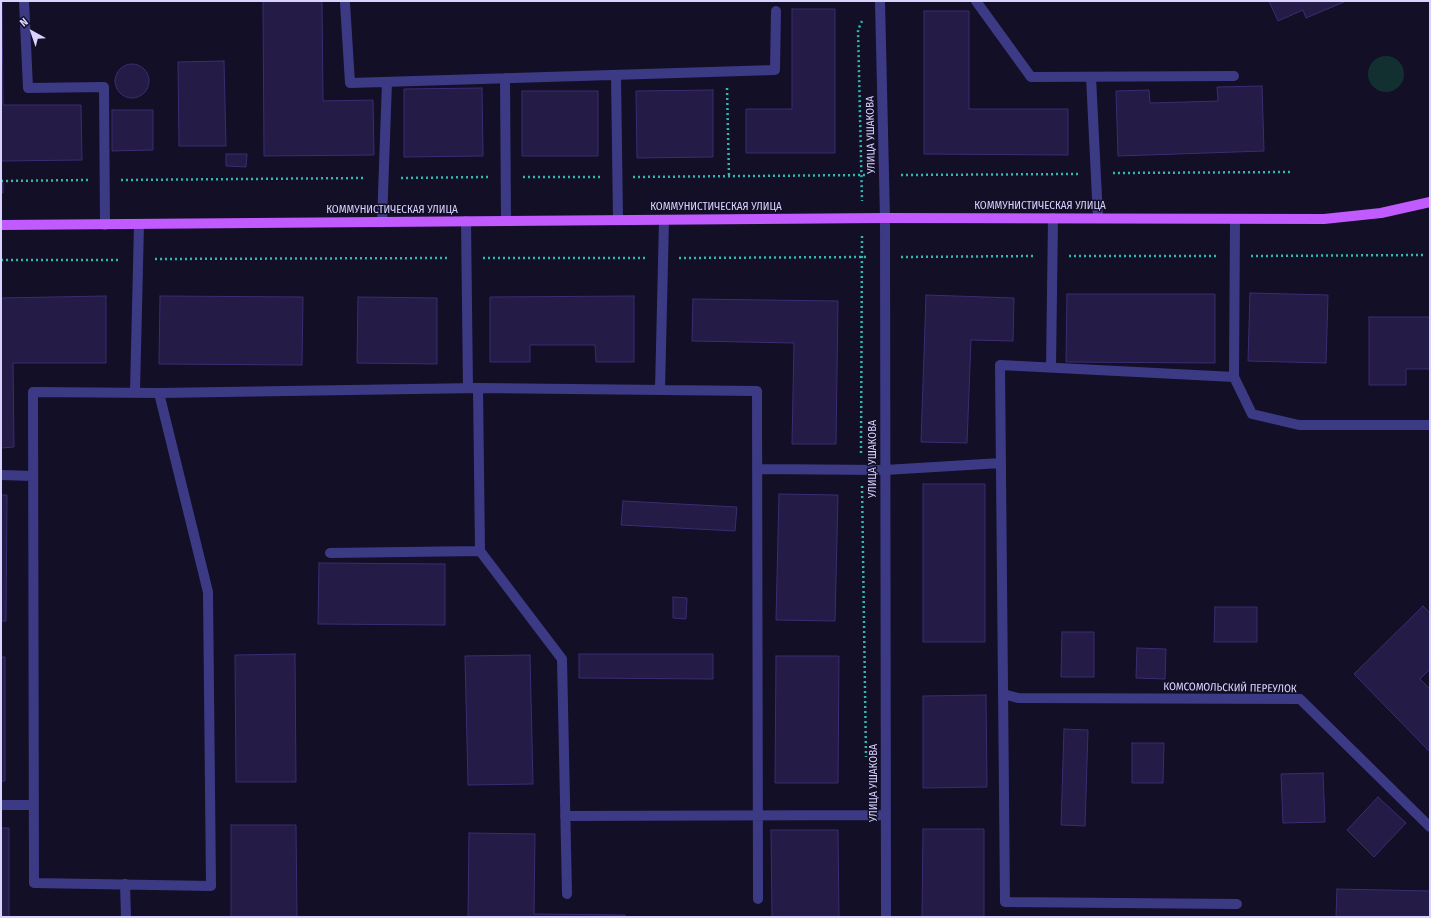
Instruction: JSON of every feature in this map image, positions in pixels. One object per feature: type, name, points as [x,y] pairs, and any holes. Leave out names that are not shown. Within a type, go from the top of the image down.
[{"type":"main road","name":"КОММУНИСТИЧЕСКАЯ УЛИЦА","points":[[1,226],[862,218],[1324,219],[1381,213],[1430,202]]},
{"type":"street","points":[[24,1],[28,88],[104,87],[105,224]]},
{"type":"street","name":"УЛИЦА УШАКОВА","points":[[880,1],[884,218],[886,917]]},
{"type":"street","points":[[976,1],[1031,77],[1234,76]]},
{"type":"street","points":[[345,3],[350,83],[775,70],[776,11]]},
{"type":"street","points":[[616,75],[618,220]]},
{"type":"street","points":[[1092,77],[1098,218]]},
{"type":"street","points":[[505,78],[506,221]]},
{"type":"street","points":[[382,222],[387,82]]},
{"type":"street","points":[[1051,368],[1053,218]]},
{"type":"street","points":[[1235,219],[1234,377],[1252,414],[1299,425],[1430,425]]},
{"type":"street","points":[[660,390],[664,220]]},
{"type":"street","points":[[466,222],[480,551],[562,659],[567,894]]},
{"type":"street","points":[[135,392],[139,224]]},
{"type":"street","points":[[1234,377],[1000,365],[1005,902],[1237,904]]},
{"type":"street","points":[[158,393],[208,592],[211,886],[34,883],[33,392],[158,393],[473,388],[757,391],[758,899]]},
{"type":"street","points":[[757,469],[885,470],[1001,463]]},
{"type":"street","points":[[1,475],[33,476]]},
{"type":"street","points":[[330,553],[480,551]]},
{"type":"street","name":"КОМСОМОЛЬСКИЙ ПЕРЕУЛОК","points":[[1003,694],[1018,698],[1300,699],[1430,827]]},
{"type":"street","points":[[1,805],[34,805]]},
{"type":"street","points":[[565,816],[886,815]]},
{"type":"street","points":[[125,884],[126,917]]},
{"type":"path","points":[[864,18],[858,30],[862,175],[861,469],[866,760]]},
{"type":"path","points":[[726,71],[729,176]]},
{"type":"path","points":[[1,181],[1292,172]]},
{"type":"path","points":[[1,260],[1426,255]]},
{"type":"green space","points":[[1386,56],[1399,61],[1404,74],[1399,87],[1386,92],[1373,87],[1368,74],[1373,61]]},
{"type":"building","points":[[1,1],[3,105],[81,105],[82,160],[1,161]]},
{"type":"building","points":[[263,1],[322,1],[323,101],[373,100],[374,155],[264,156]]},
{"type":"building","points":[[1269,1],[1346,1],[1306,18],[1303,10],[1278,21]]},
{"type":"building","points":[[792,9],[835,9],[835,153],[746,153],[746,109],[792,109]]},
{"type":"building","points":[[924,11],[969,11],[969,109],[1068,109],[1068,155],[924,154]]},
{"type":"building","points":[[224,61],[226,146],[179,146],[178,62]]},
{"type":"building","points":[[132,64],[138,65],[144,69],[148,75],[148,87],[144,93],[138,97],[132,98],[126,97],[120,93],[116,87],[115,81],[116,75],[120,69],[126,65]]},
{"type":"building","points":[[1262,86],[1264,151],[1118,156],[1116,91],[1149,90],[1150,103],[1218,101],[1217,87]]},
{"type":"building","points":[[482,88],[483,156],[404,157],[404,89]]},
{"type":"building","points":[[713,90],[713,157],[637,158],[636,91]]},
{"type":"building","points":[[522,91],[598,91],[598,156],[522,156]]},
{"type":"building","points":[[112,110],[153,110],[153,150],[112,151]]},
{"type":"building","points":[[226,154],[247,154],[246,167],[226,166]]},
{"type":"building","points":[[1,183],[3,183],[3,193],[1,193]]},
{"type":"building","points":[[1250,293],[1328,295],[1326,363],[1248,361]]},
{"type":"building","points":[[1067,294],[1215,294],[1215,363],[1066,362]]},
{"type":"building","points":[[926,295],[1014,298],[1013,341],[971,340],[967,443],[921,442]]},
{"type":"building","points":[[106,296],[106,363],[13,363],[14,447],[1,448],[1,298]]},
{"type":"building","points":[[160,296],[303,297],[302,365],[159,364]]},
{"type":"building","points":[[634,296],[634,362],[596,362],[595,345],[530,345],[530,362],[490,362],[490,297]]},
{"type":"building","points":[[358,297],[437,298],[437,364],[357,363]]},
{"type":"building","points":[[693,299],[838,301],[836,444],[792,444],[794,343],[692,341]]},
{"type":"building","points":[[1369,317],[1430,317],[1430,369],[1406,369],[1406,385],[1369,385]]},
{"type":"building","points":[[923,484],[985,484],[985,642],[923,642]]},
{"type":"building","points":[[779,494],[838,495],[835,621],[776,620]]},
{"type":"building","points":[[1,495],[7,495],[6,621],[1,621]]},
{"type":"building","points":[[623,501],[737,507],[735,531],[621,525]]},
{"type":"building","points":[[319,563],[445,564],[445,625],[318,624]]},
{"type":"building","points":[[673,597],[687,598],[686,619],[673,618]]},
{"type":"building","points":[[1423,606],[1430,613],[1430,669],[1420,679],[1430,689],[1430,752],[1354,674]]},
{"type":"building","points":[[1215,607],[1257,607],[1257,642],[1214,642]]},
{"type":"building","points":[[1062,632],[1094,632],[1094,677],[1061,677]]},
{"type":"building","points":[[1137,648],[1166,649],[1165,679],[1136,678]]},
{"type":"building","points":[[295,654],[296,782],[236,782],[235,655]]},
{"type":"building","points":[[579,654],[713,654],[713,679],[579,678]]},
{"type":"building","points":[[530,655],[533,784],[468,785],[465,656]]},
{"type":"building","points":[[776,656],[839,656],[838,783],[775,783]]},
{"type":"building","points":[[1,657],[5,657],[5,781],[1,781]]},
{"type":"building","points":[[986,695],[987,787],[923,788],[923,696]]},
{"type":"building","points":[[1064,729],[1088,730],[1085,826],[1061,825]]},
{"type":"building","points":[[1132,743],[1164,743],[1163,783],[1132,783]]},
{"type":"building","points":[[1323,773],[1325,822],[1283,823],[1281,774]]},
{"type":"building","points":[[1378,797],[1406,823],[1374,857],[1347,830]]},
{"type":"building","points":[[231,825],[296,825],[297,917],[231,917]]},
{"type":"building","points":[[1,828],[9,828],[9,917],[1,917]]},
{"type":"building","points":[[923,829],[984,829],[984,917],[922,917]]},
{"type":"building","points":[[771,830],[838,830],[839,917],[772,917]]},
{"type":"building","points":[[469,833],[535,834],[534,914],[625,915],[625,917],[468,917]]},
{"type":"building","points":[[1337,889],[1430,891],[1430,917],[1336,917]]}]
